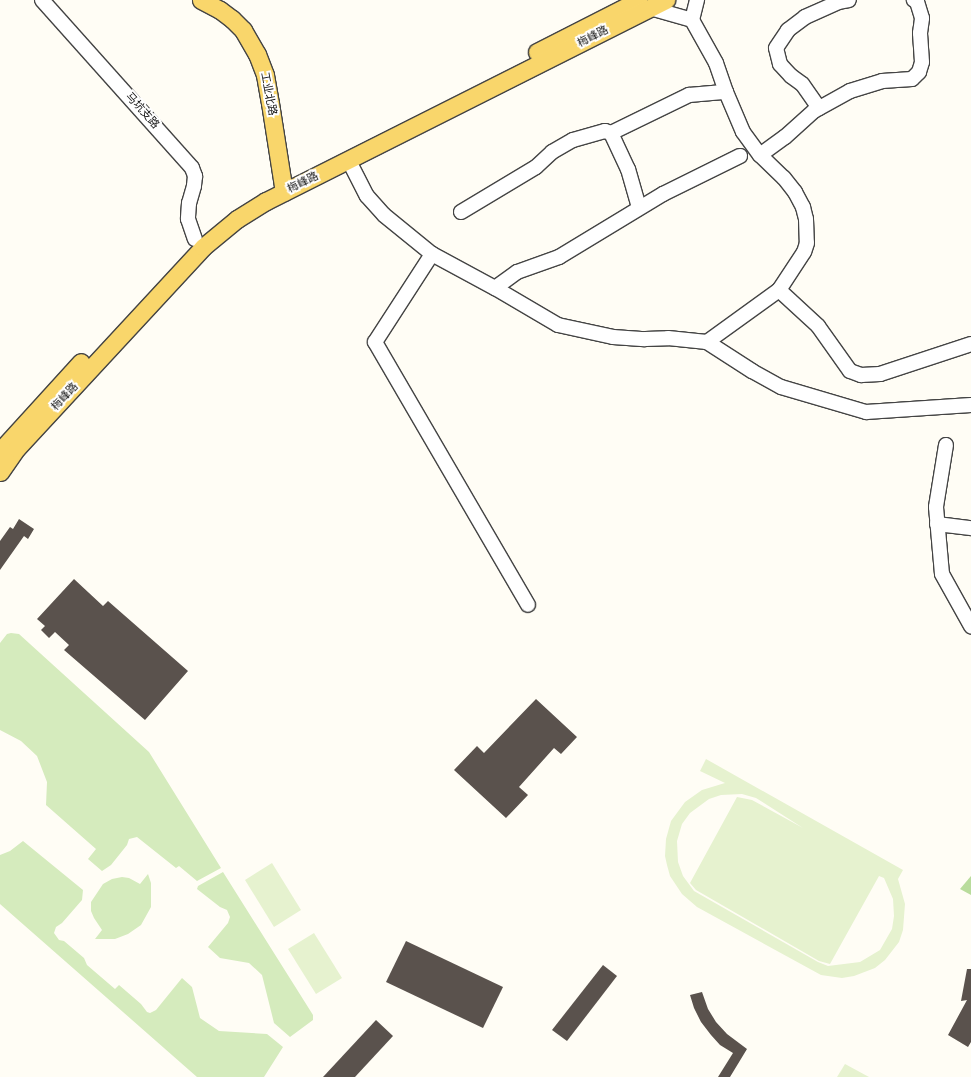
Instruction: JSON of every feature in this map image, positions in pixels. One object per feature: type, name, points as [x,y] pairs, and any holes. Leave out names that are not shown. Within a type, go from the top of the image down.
[{"type":"main road","name":"工业北路","points":[[201,0],[215,5],[243,30],[261,63],[270,103],[283,187]]},
{"type":"main road","name":"梅峰路","points":[[6,447],[219,232],[283,187],[364,141],[644,4],[666,0]]},
{"type":"main road","name":"梅峰路","points":[[6,447],[195,239],[238,204],[349,161],[644,4]]},
{"type":"main road","points":[[0,472],[6,447]]},
{"type":"street","name":"马坑支路","points":[[42,0],[192,168],[195,176],[189,203],[188,219],[195,239]]},
{"type":"street","points":[[692,20],[697,0]]},
{"type":"street","points":[[819,108],[802,84],[791,76],[780,64],[776,48],[788,30],[805,18],[838,2],[849,0]]},
{"type":"street","points":[[760,156],[819,108],[850,91],[882,82],[912,79],[919,72],[922,62],[920,33],[922,18],[917,2],[914,0]]},
{"type":"street","points":[[644,4],[692,20],[716,63],[726,92],[743,132],[760,156],[784,178],[795,192],[803,207],[806,219],[807,243],[804,252],[778,290],[707,342]]},
{"type":"street","points":[[461,212],[536,166],[552,152],[573,140],[605,131],[612,132],[689,95],[726,92]]},
{"type":"street","points":[[612,132],[628,169],[639,207]]},
{"type":"street","points":[[495,288],[517,272],[559,257],[662,194],[740,156]]},
{"type":"street","points":[[349,161],[367,196],[384,215],[432,254],[495,288],[558,325],[613,336],[645,339],[668,338],[707,342],[752,371],[781,387],[866,412],[971,405]]},
{"type":"street","points":[[432,254],[375,342],[528,605]]},
{"type":"street","points":[[778,290],[818,326],[850,371],[861,375],[880,374],[971,344]]},
{"type":"street","points":[[946,445],[936,507],[942,574],[971,626]]},
{"type":"street","points":[[937,524],[971,528]]},
{"type":"green space","points":[[7,634],[19,634],[149,752],[221,868],[197,881],[179,866],[176,868],[137,837],[129,839],[127,845],[111,865],[102,871],[88,859],[96,849],[46,805],[47,782],[37,756],[21,741],[0,730],[0,643]]},
{"type":"green space","points":[[706,759],[903,870],[898,879],[905,904],[903,930],[899,942],[885,960],[875,968],[854,976],[842,978],[821,975],[697,907],[682,894],[670,876],[665,856],[666,839],[671,821],[685,802],[702,790],[725,783],[700,771]],"holes":[[[742,794],[756,798],[803,828],[752,800],[737,797],[690,883],[696,890],[819,961],[830,964],[879,876],[884,878],[893,899],[894,916],[892,929],[880,950],[860,962],[828,966],[818,962],[694,891],[683,876],[678,862],[677,841],[682,824],[690,813],[709,799],[721,795]]]},
{"type":"green space","points":[[23,841],[83,890],[82,900],[62,923],[56,927],[54,933],[59,940],[64,941],[84,958],[87,965],[115,989],[119,985],[141,1004],[147,1012],[150,1013],[156,1010],[182,978],[192,987],[200,1018],[219,1031],[267,1034],[283,1047],[264,1077],[197,1077],[0,904],[0,855],[10,851]]},
{"type":"green space","points":[[272,863],[301,910],[274,927],[245,880]]},
{"type":"green space","points":[[223,872],[313,1015],[313,1020],[290,1037],[274,1023],[262,975],[249,963],[220,958],[208,947],[228,923],[230,917],[227,910],[220,907],[197,889],[198,886]]},
{"type":"green space","points":[[148,874],[151,883],[151,907],[141,925],[128,934],[115,939],[95,939],[102,930],[91,911],[91,902],[103,884],[112,879],[122,877],[129,878],[140,884]]},
{"type":"green space","points":[[971,876],[971,895],[960,889]]},
{"type":"green space","points":[[314,933],[342,978],[316,994],[288,949]]},
{"type":"green space","points":[[845,1064],[869,1077],[837,1077]]},
{"type":"building","points":[[19,519],[34,529],[28,539],[24,536],[0,570],[0,541],[10,527],[13,529]]},
{"type":"building","points":[[74,579],[103,606],[108,601],[188,671],[145,720],[64,650],[69,645],[55,632],[49,638],[41,630],[45,626],[37,619]]},
{"type":"building","points":[[536,699],[577,737],[561,754],[554,748],[519,787],[528,795],[506,818],[454,770],[477,746],[484,753]]},
{"type":"building","points":[[406,941],[503,987],[483,1028],[386,982]]},
{"type":"building","points":[[603,965],[617,976],[567,1041],[552,1030]]},
{"type":"building","points":[[967,969],[971,969],[971,1042],[968,1047],[948,1035],[967,1000],[961,1001]]},
{"type":"building","points":[[702,992],[708,1009],[716,1022],[727,1034],[747,1049],[730,1077],[718,1077],[733,1053],[720,1045],[711,1035],[701,1022],[694,1008],[690,995]]},
{"type":"building","points":[[376,1020],[393,1036],[355,1077],[323,1077]]}]
